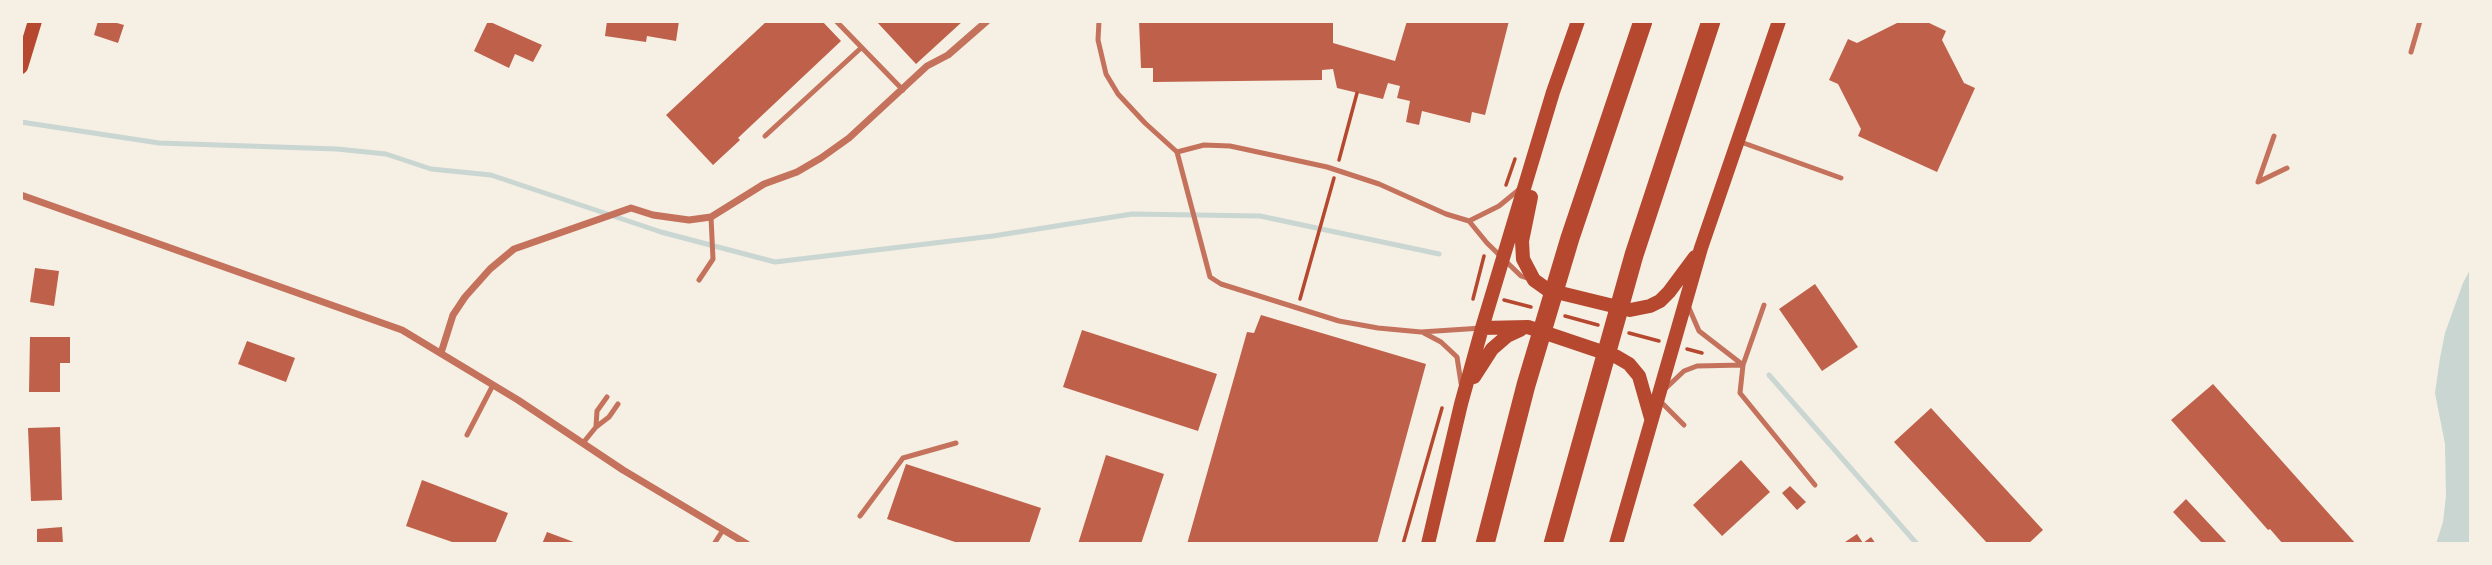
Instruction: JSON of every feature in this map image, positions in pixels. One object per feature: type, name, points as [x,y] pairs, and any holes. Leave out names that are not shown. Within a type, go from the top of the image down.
[{"type":"highway","points":[[1485,544],[1526,385],[1570,238],[1643,21]]},
{"type":"highway","points":[[1553,544],[1634,255],[1711,21]]},
{"type":"main road","points":[[21,67],[35,21]]},
{"type":"main road","points":[[1428,544],[1482,328],[1553,93],[1578,21]]},
{"type":"main road","points":[[1616,544],[1701,248],[1779,21]]},
{"type":"main road","points":[[1553,93],[1522,241],[1522,259],[1534,280],[1548,290],[1630,310],[1660,301],[1701,248]]},
{"type":"main road","points":[[1482,328],[1528,327],[1629,363],[1639,376],[1651,419]]},
{"type":"main road","points":[[1461,404],[1492,349],[1507,336],[1528,327]]},
{"type":"street","points":[[441,353],[453,315],[459,306],[490,269],[514,249],[631,208],[653,215],[690,220],[711,217],[764,184],[797,172],[821,158],[849,138],[927,66],[948,55],[987,21]]},
{"type":"street","points":[[21,195],[402,330],[493,385],[623,470],[747,544]]},
{"type":"lane","points":[[836,21],[903,90]]},
{"type":"lane","points":[[1099,21],[1100,52],[1106,74],[1118,94],[1177,152],[1210,277],[1225,285],[1339,321],[1421,332],[1482,328]]},
{"type":"lane","points":[[2411,52],[2420,21]]},
{"type":"lane","points":[[765,136],[861,48]]},
{"type":"lane","points":[[2274,136],[2258,182],[2287,168]]},
{"type":"lane","points":[[1738,141],[1841,178]]},
{"type":"lane","points":[[1177,152],[1205,145],[1230,146],[1327,167],[1379,184],[1446,214],[1469,221],[1521,276],[1534,280]]},
{"type":"lane","points":[[1469,221],[1499,206],[1526,183]]},
{"type":"lane","points":[[699,280],[713,259],[711,217]]},
{"type":"lane","points":[[1686,299],[1692,320],[1699,331],[1742,365]]},
{"type":"lane","points":[[1764,305],[1742,365],[1740,393],[1815,485]]},
{"type":"lane","points":[[1421,332],[1441,342],[1457,357],[1461,374],[1461,404]]},
{"type":"lane","points":[[1684,425],[1658,398],[1674,378],[1684,370],[1698,366],[1742,365]]},
{"type":"lane","points":[[467,435],[493,385]]},
{"type":"lane","points":[[596,426],[597,411],[607,397]]},
{"type":"lane","points":[[583,443],[618,404]]},
{"type":"lane","points":[[860,516],[903,458],[956,443]]},
{"type":"lane","points":[[715,544],[723,530]]},
{"type":"path","points":[[1341,153],[1357,93]]},
{"type":"path","points":[[1304,287],[1333,180]]},
{"type":"shaded area","points":[[2471,268],[2471,544],[2436,544],[2443,522],[2446,496],[2445,444],[2435,393],[2445,333]]},
{"type":"building","points":[[98,21],[124,25],[118,43],[94,35]]},
{"type":"building","points":[[488,21],[542,45],[533,62],[515,54],[509,68],[474,51]]},
{"type":"building","points":[[607,21],[679,21],[676,41],[647,36],[646,42],[605,36]]},
{"type":"building","points":[[767,21],[822,21],[841,41],[713,165],[666,115]]},
{"type":"building","points":[[876,21],[963,21],[916,64]]},
{"type":"building","points":[[1139,21],[1333,21],[1333,43],[1395,61],[1407,21],[1509,21],[1485,115],[1472,112],[1470,123],[1422,111],[1419,125],[1406,122],[1410,101],[1397,98],[1400,86],[1388,83],[1383,99],[1337,88],[1333,69],[1322,70],[1322,80],[1153,82],[1153,68],[1141,68]]},
{"type":"building","points":[[1901,21],[1925,21],[1946,31],[1942,40],[1964,83],[1975,88],[1937,172],[1858,136],[1861,129],[1838,84],[1829,80],[1848,39],[1857,43]]},
{"type":"building","points":[[35,268],[59,271],[54,306],[30,302]]},
{"type":"building","points":[[1815,284],[1858,347],[1822,371],[1779,309]]},
{"type":"building","points":[[1261,315],[1426,364],[1377,544],[1187,544],[1247,332],[1254,333]]},
{"type":"building","points":[[1082,330],[1217,374],[1198,431],[1063,387]]},
{"type":"building","points":[[30,337],[70,337],[70,363],[60,363],[60,392],[29,392]]},
{"type":"building","points":[[247,341],[295,358],[286,382],[238,364]]},
{"type":"building","points":[[2213,384],[2356,544],[2283,544],[2268,530],[2171,420]]},
{"type":"building","points":[[1931,408],[2043,530],[2028,544],[1988,544],[1894,442]]},
{"type":"building","points":[[60,427],[62,500],[31,501],[28,428]]},
{"type":"building","points":[[1106,455],[1164,474],[1141,544],[1078,544]]},
{"type":"building","points":[[1741,460],[1770,492],[1722,536],[1693,505]]},
{"type":"building","points":[[906,464],[1041,508],[1029,544],[961,544],[887,519]]},
{"type":"building","points":[[422,480],[508,513],[495,544],[458,544],[406,526]]},
{"type":"building","points":[[1790,486],[1806,502],[1797,510],[1782,493]]},
{"type":"building","points":[[2186,499],[2228,544],[2203,544],[2173,512]]},
{"type":"building","points":[[62,527],[63,544],[37,544],[37,529]]},
{"type":"building","points":[[547,532],[579,544],[542,544]]},
{"type":"building","points":[[1857,534],[1863,543],[1871,537],[1876,544],[1842,544]]},
{"type":"waterway","points":[[21,122],[159,143],[337,149],[386,154],[431,169],[491,175],[661,232],[775,262],[993,236],[1132,214],[1260,216],[1439,254]]},
{"type":"waterway","points":[[1769,375],[1917,544]]}]
